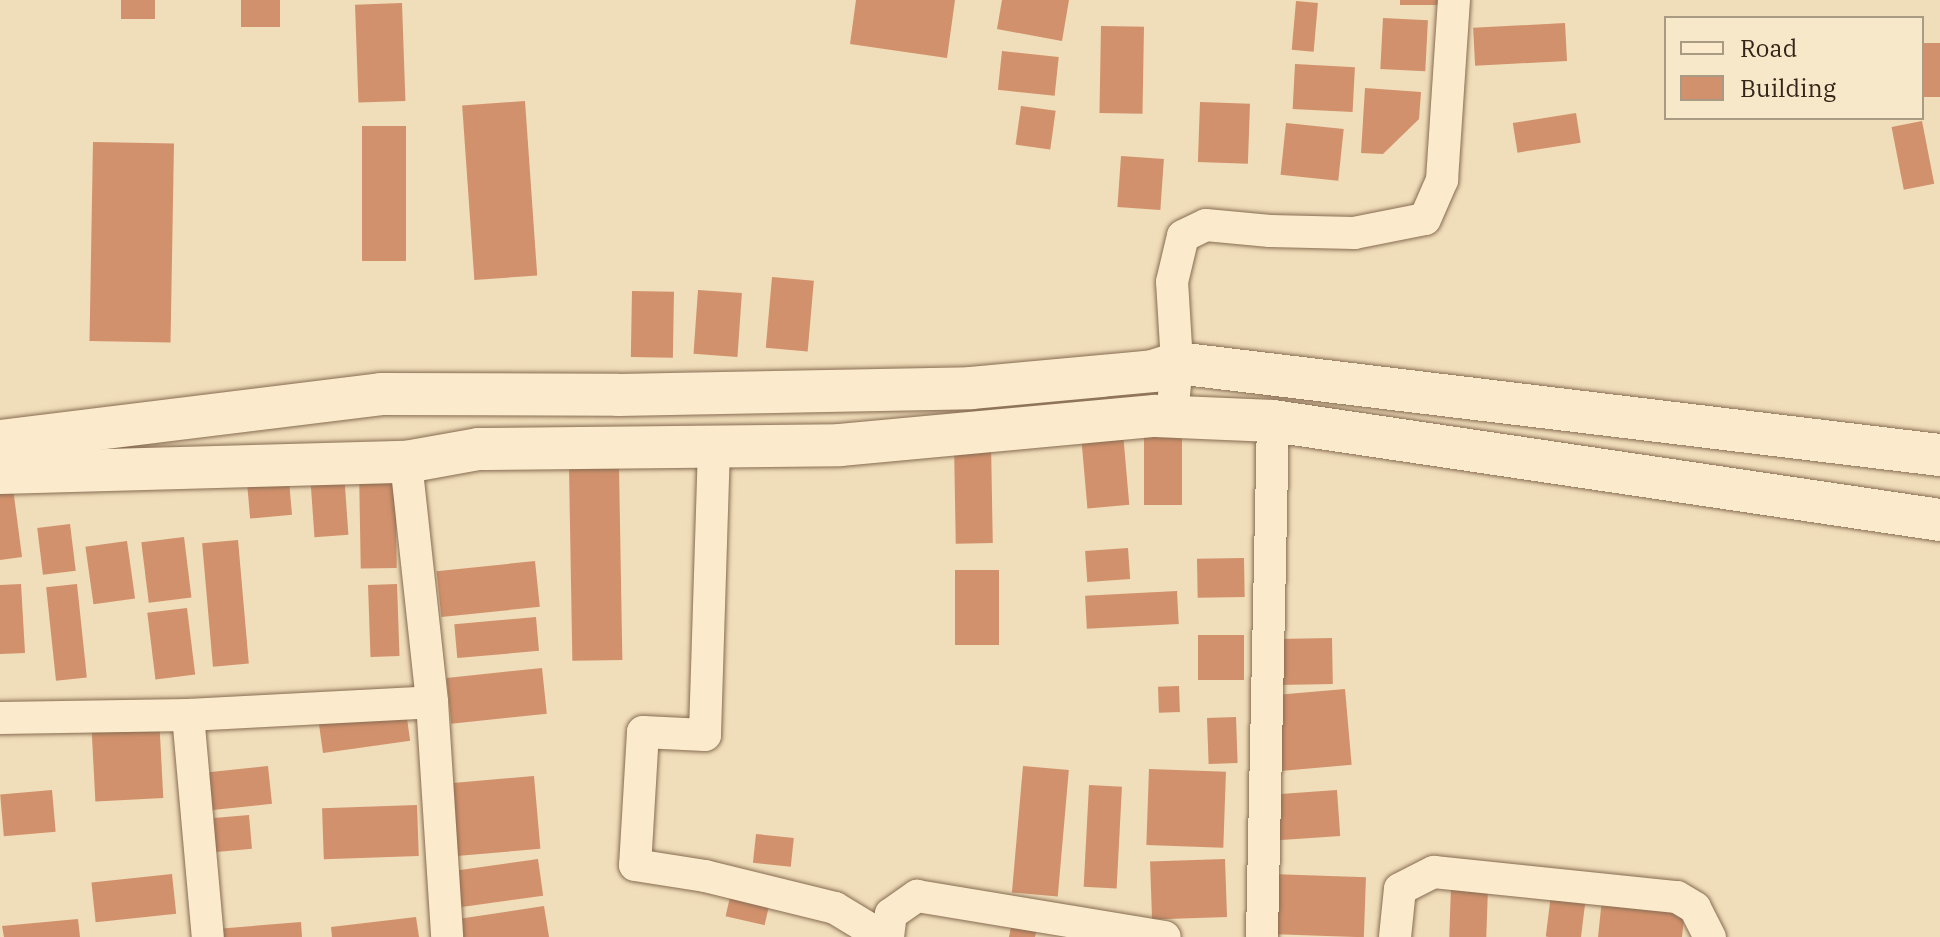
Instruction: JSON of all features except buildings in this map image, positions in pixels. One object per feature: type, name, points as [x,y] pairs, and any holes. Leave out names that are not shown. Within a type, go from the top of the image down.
[{"type":"street","points":[[1172,416],[1177,363],[1172,282],[1183,236],[1206,225],[1270,231],[1354,233],[1425,219],[1442,180],[1454,0]]},
{"type":"street","points":[[0,441],[381,394],[618,395],[971,388],[1153,371],[1177,363],[1940,455]]},
{"type":"street","points":[[0,473],[406,462],[478,449],[840,445],[1172,416],[1273,421],[1940,520]]},
{"type":"street","points":[[1262,937],[1273,421]]},
{"type":"street","points":[[714,447],[705,735],[643,732],[635,865],[705,876],[835,908],[886,937],[891,914],[917,896],[1165,937]]},
{"type":"street","points":[[406,462],[432,702],[447,937]]},
{"type":"street","points":[[0,718],[188,715],[432,702]]},
{"type":"street","points":[[188,715],[208,937]]},
{"type":"street","points":[[1395,937],[1400,889],[1434,872],[1677,897],[1695,908],[1710,937]]}]
